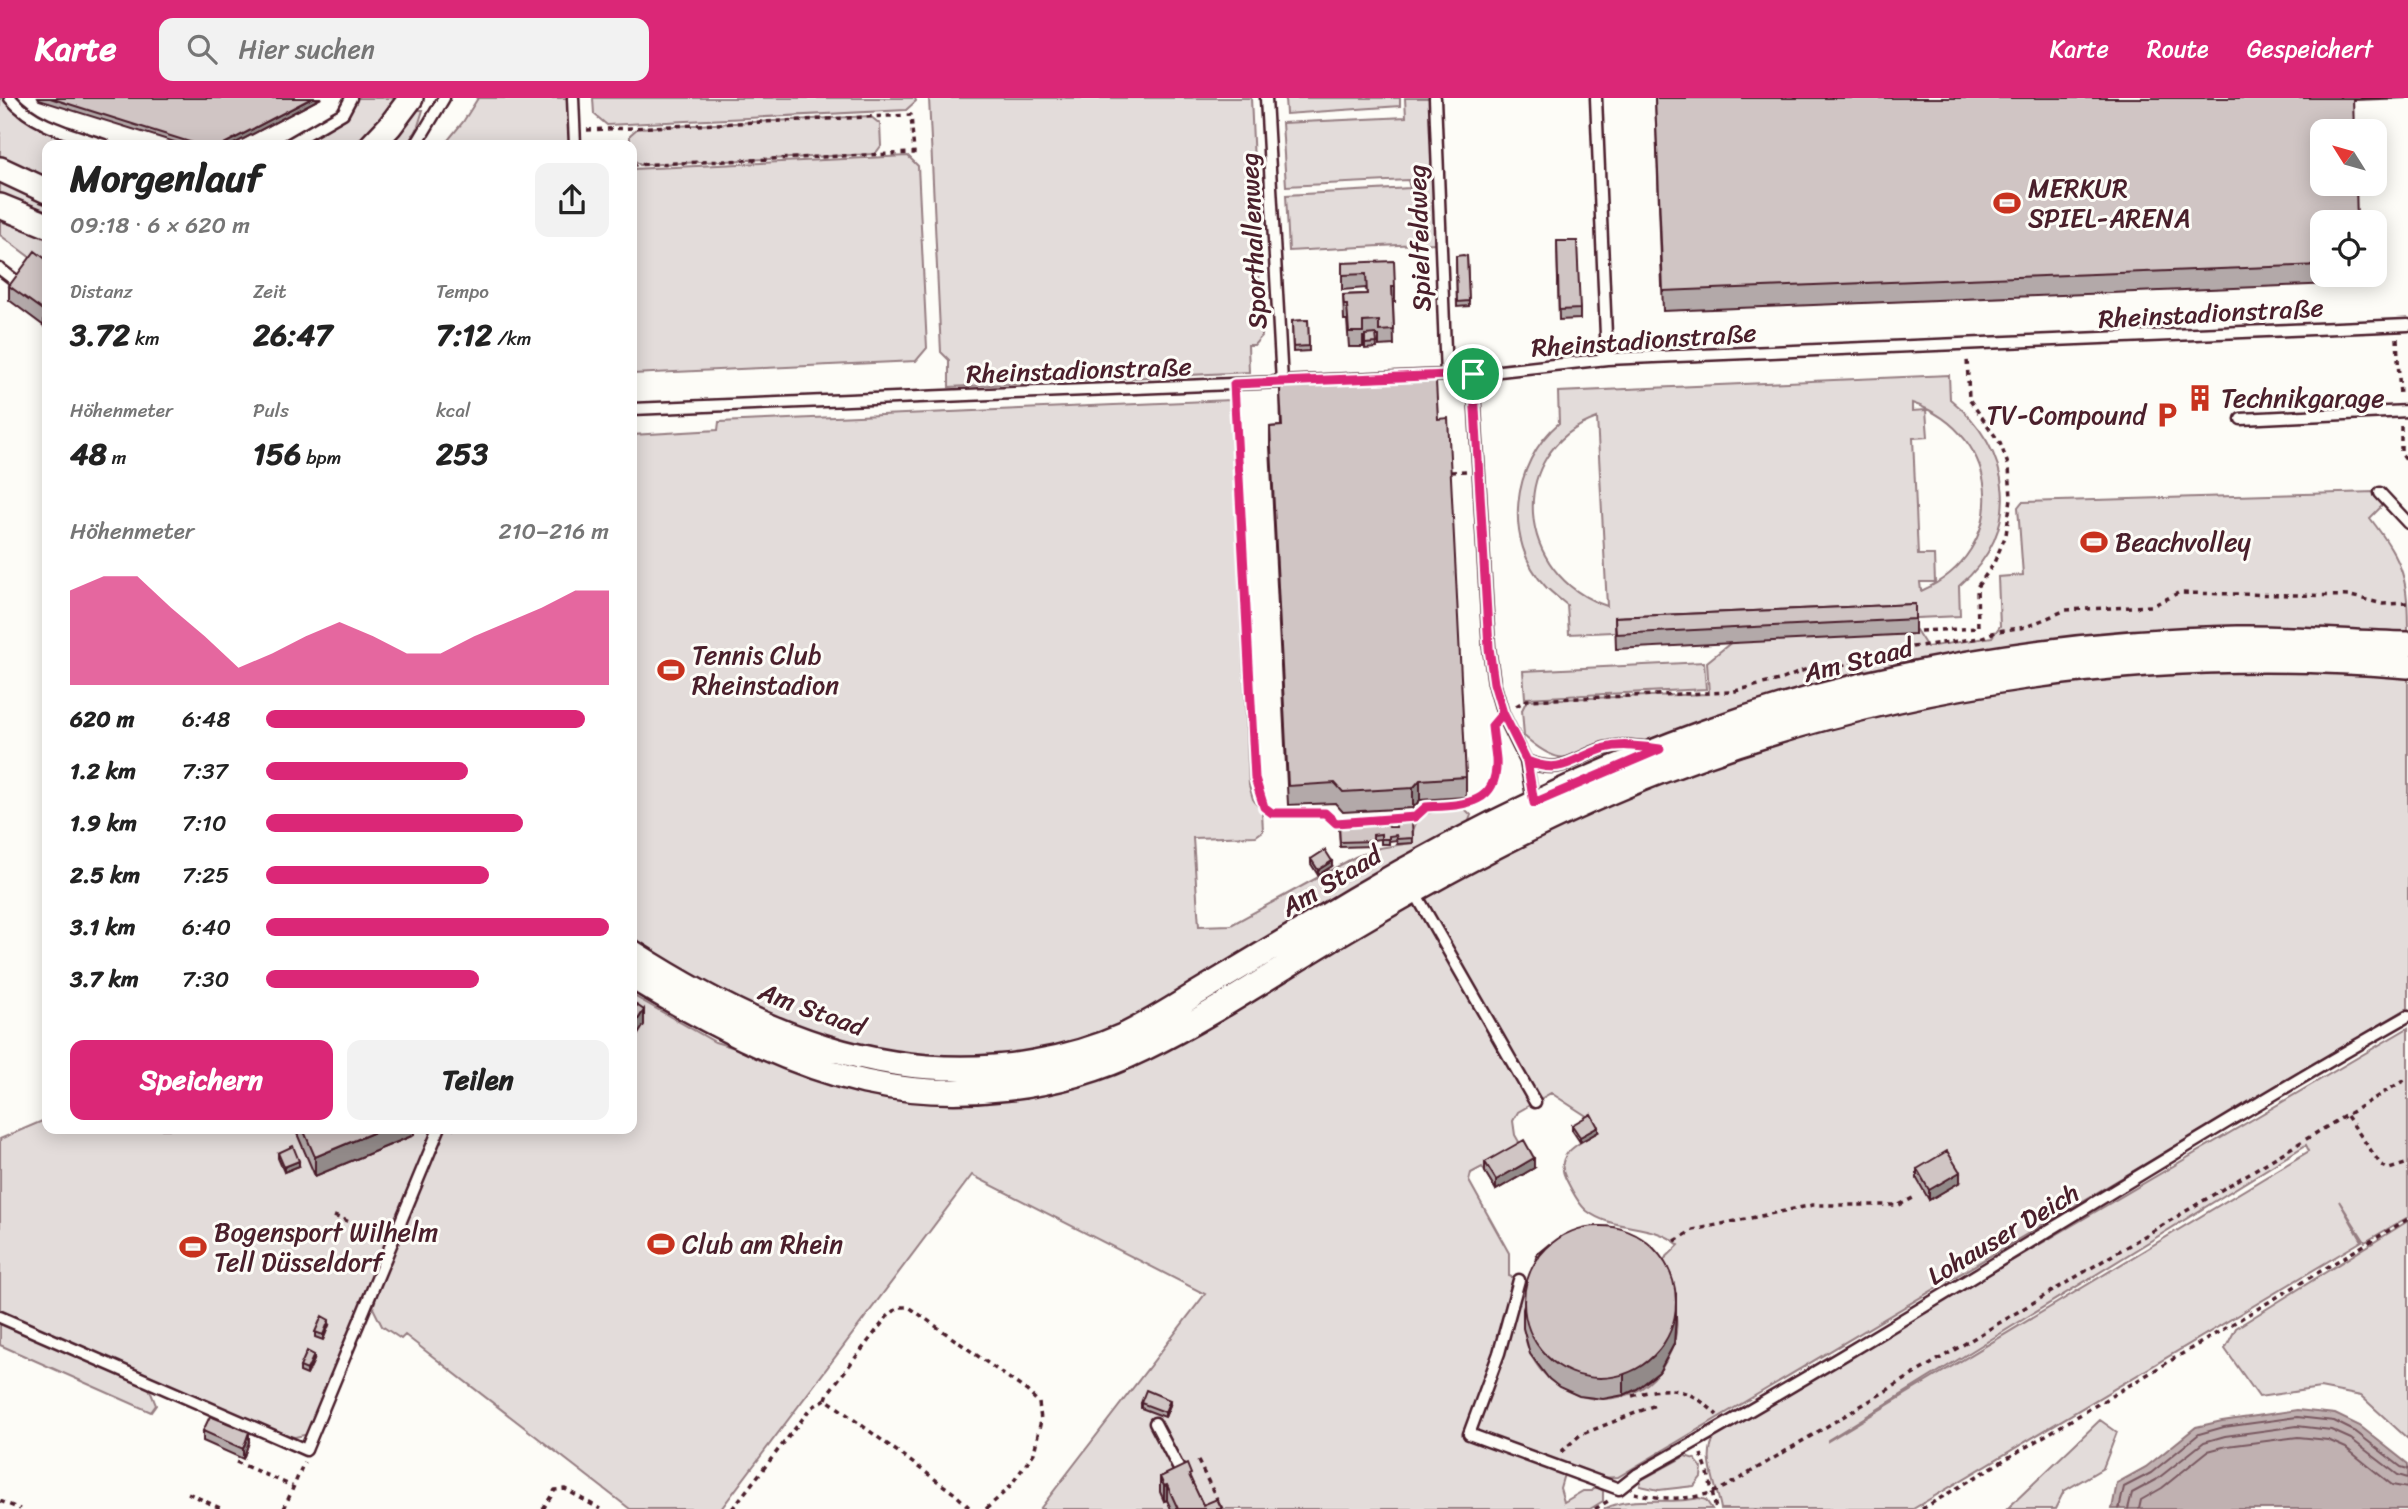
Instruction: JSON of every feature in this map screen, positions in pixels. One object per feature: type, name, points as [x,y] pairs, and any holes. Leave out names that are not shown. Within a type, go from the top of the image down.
[{"type":"street","points":[[377,140],[411,98]]},
{"type":"street","points":[[0,169],[42,189]]},
{"type":"street","points":[[0,206],[42,223]]},
{"type":"street","name":"Am Staad","points":[[637,955],[663,972],[763,1024],[800,1040],[853,1057],[888,1064],[941,1069],[1010,1066],[1083,1051],[1126,1035],[1357,897],[1469,834],[1534,803],[1709,730],[1850,689],[2024,655],[2148,641],[2242,638],[2331,639],[2408,644]]},
{"type":"street","name":"Am Staad","points":[[637,980],[671,1001],[747,1039],[790,1058],[869,1083],[937,1090],[975,1091],[1009,1087],[1071,1076],[1142,1050],[1182,1029],[1414,890],[1523,831],[1659,772],[1776,732],[1888,702],[2011,679],[2158,662],[2296,659],[2408,666]]},
{"type":"lane","points":[[10,98],[31,118],[88,140]]},
{"type":"lane","points":[[297,140],[343,113],[351,98]]},
{"type":"lane","points":[[419,140],[444,98]]},
{"type":"lane","points":[[573,98],[575,140]]},
{"type":"lane","name":"Sporthallenweg","points":[[1266,98],[1282,382]]},
{"type":"lane","name":"Spielfeldweg","points":[[1435,98],[1446,375]]},
{"type":"lane","points":[[1596,98],[1606,359]]},
{"type":"lane","points":[[0,269],[37,297]]},
{"type":"lane","name":"Rheinstadionstraße","points":[[637,409],[1473,374],[1606,359],[2408,325]]},
{"type":"lane","points":[[1473,374],[1489,648],[1494,683],[1503,713],[1527,761],[1534,803]]},
{"type":"lane","points":[[2242,419],[2408,411]]},
{"type":"lane","points":[[2380,493],[2408,523]]},
{"type":"lane","points":[[1527,761],[1542,768],[1557,767],[1605,748],[1620,745],[1660,749]]},
{"type":"lane","points":[[1414,890],[1535,1102]]},
{"type":"lane","name":"Lohauser Deich","points":[[1619,1489],[1638,1474],[1975,1276],[2408,1016]]},
{"type":"lane","points":[[0,1317],[306,1450],[437,1134]]},
{"type":"lane","points":[[1519,1280],[1499,1353],[1469,1434],[1619,1489]]},
{"type":"lane","points":[[1155,1423],[1180,1471]]},
{"type":"path","points":[[575,131],[911,115],[914,153],[637,165]]},
{"type":"path","points":[[1920,631],[1978,628],[1977,587],[1993,565],[2006,535],[2011,498],[2009,467],[2000,443],[1969,398],[1966,345]]},
{"type":"path","points":[[2399,371],[2408,370]]},
{"type":"path","points":[[1234,384],[1255,778],[1264,807],[1272,813],[1325,813],[1336,823],[1415,817],[1426,807],[1464,805],[1475,801],[1491,788],[1495,776],[1492,726],[1503,713]]},
{"type":"path","points":[[1619,1489],[1651,1497],[1678,1498],[1711,1493],[1739,1479],[2408,1078]]},
{"type":"path","points":[[2347,1115],[2381,1165],[2389,1169],[2408,1163]]},
{"type":"path","points":[[1675,1241],[1693,1230],[1813,1205],[1899,1205],[1917,1196]]},
{"type":"path","points":[[334,1216],[394,1239]]},
{"type":"path","points":[[1922,1509],[2408,1219]]},
{"type":"path","points":[[732,1509],[811,1408],[826,1399],[887,1317],[899,1307],[909,1307],[1027,1391],[1039,1403],[1041,1420],[1034,1453],[1008,1489],[986,1509]]},
{"type":"path","points":[[1632,1396],[1657,1389],[1673,1389],[1694,1396],[1726,1424]]},
{"type":"path","points":[[826,1399],[955,1494],[971,1509]]},
{"type":"path","points":[[1553,1466],[1562,1451],[1580,1435],[1658,1404]]},
{"type":"path","points":[[1695,1442],[1708,1473],[1716,1509]]},
{"type":"path","points":[[284,1509],[306,1450]]},
{"type":"path","points":[[1198,1461],[1222,1509]]},
{"type":"path","points":[[236,1462],[293,1486]]},
{"type":"path","points":[[543,1509],[555,1490],[565,1489],[596,1508]]},
{"type":"path","points":[[188,1493],[222,1509]]},
{"type":"path","points":[[0,1501],[20,1509]]},
{"type":"shaded area","points":[[0,98],[4,98],[13,109],[33,124],[73,140],[42,140],[42,184],[0,165]]},
{"type":"shaded area","points":[[356,98],[397,98],[391,109],[363,140],[303,140],[339,119],[353,106]]},
{"type":"shaded area","points":[[478,98],[570,98],[573,140],[448,140]]},
{"type":"shaded area","points":[[593,98],[915,98],[916,101],[906,110],[607,125],[594,114]]},
{"type":"shaded area","points":[[929,98],[1251,98],[1262,336],[1254,345],[1248,345],[1249,372],[949,387],[949,360],[941,352]]},
{"type":"shaded area","points":[[1285,98],[1400,98],[1400,106],[1286,114]]},
{"type":"shaded area","points":[[1405,98],[1430,98],[1435,243],[1289,251],[1286,195],[1410,188],[1408,180],[1286,186],[1282,123],[1406,117]]},
{"type":"shaded area","points":[[416,110],[423,110],[410,140],[389,140]]},
{"type":"shaded area","points":[[870,116],[880,124],[881,146],[875,154],[640,165],[637,162],[637,140],[630,140],[630,135],[638,128]]},
{"type":"shaded area","points":[[908,156],[918,166],[927,348],[916,361],[637,374],[637,169]]},
{"type":"shaded area","points":[[0,175],[42,193],[42,214],[0,198]]},
{"type":"shaded area","points":[[0,221],[42,234],[42,266],[0,235]]},
{"type":"shaded area","points":[[1949,375],[1950,399],[1971,419],[1987,442],[1998,466],[2002,491],[2001,516],[1994,541],[1980,564],[1959,586],[1960,616],[1569,634],[1567,605],[1546,587],[1532,568],[1523,548],[1518,525],[1518,503],[1531,459],[1543,440],[1559,423],[1558,392]],"holes":[[[1912,403],[1943,418],[1965,440],[1979,466],[1985,494],[1982,523],[1971,550],[1950,573],[1921,591],[1920,582],[1935,582],[1934,555],[1918,555],[1913,438],[1928,437],[1926,410],[1912,411]],[[1597,418],[1607,606],[1576,591],[1554,569],[1539,542],[1533,513],[1535,484],[1547,457],[1567,434]]]},
{"type":"shaded area","points":[[1231,400],[1249,785],[1253,799],[1262,812],[1263,831],[1256,836],[1193,838],[1199,926],[1231,925],[1355,857],[1379,848],[1412,843],[1416,823],[1421,817],[1435,811],[1464,808],[1471,815],[1467,826],[1120,1028],[1070,1048],[930,1062],[804,1035],[637,947],[637,435],[718,430],[719,422]]},
{"type":"shaded area","points":[[2375,492],[2384,504],[2370,518],[2391,548],[2402,573],[2407,600],[2408,636],[2090,638],[1661,743],[1621,741],[1579,755],[1560,757],[1538,748],[1524,736],[1522,710],[1527,700],[1709,694],[1707,662],[1733,641],[1916,630],[1927,647],[1992,637],[2000,626],[1998,577],[2023,575],[2018,507],[2022,502]]},
{"type":"shaded area","points":[[1704,662],[1706,689],[1525,698],[1523,671]]},
{"type":"shaded area","points":[[2262,670],[2408,677],[2408,1008],[1618,1477],[1601,1478],[1566,1467],[1560,1488],[1564,1502],[1583,1491],[1592,1491],[1596,1486],[1603,1491],[1603,1501],[1590,1509],[1040,1509],[1205,1294],[972,1175],[721,1509],[630,1509],[405,1335],[401,1339],[382,1326],[373,1308],[381,1280],[438,1146],[429,1141],[309,1434],[295,1437],[280,1435],[0,1313],[0,1139],[42,1121],[42,1134],[637,1134],[637,998],[715,1042],[832,1086],[886,1096],[984,1101],[1022,1098],[1082,1084],[1544,833],[1668,781],[1794,739],[1923,706],[2056,684]],"holes":[[[1551,1093],[1591,1119],[1598,1132],[1583,1140],[1565,1156],[1563,1170],[1578,1200],[1587,1211],[1598,1218],[1657,1233],[1679,1245],[1655,1268],[1675,1311],[1676,1328],[1672,1349],[1647,1384],[1622,1397],[1594,1398],[1567,1390],[1544,1374],[1529,1350],[1524,1320],[1533,1285],[1509,1276],[1509,1253],[1469,1181],[1471,1173],[1482,1167],[1496,1190],[1534,1168],[1515,1135],[1513,1121],[1518,1112]]]},
{"type":"shaded area","points":[[2408,1028],[2408,1217],[2365,1242],[2339,1201],[2362,1241],[1913,1509],[1721,1509],[1710,1461],[1712,1442],[1717,1434]],"holes":[[[2306,1145],[2309,1151],[1828,1441]]]},
{"type":"shaded area","points":[[2408,1221],[2408,1439],[2361,1396],[2320,1388],[2259,1397],[2225,1349],[2236,1328]]},
{"type":"shaded area","points":[[0,1321],[149,1388],[156,1405],[151,1412],[0,1345]]},
{"type":"shaded area","points":[[2100,1420],[2117,1432],[2103,1468],[2064,1491],[2055,1509],[2007,1509]]},
{"type":"shaded area","points":[[1685,1456],[1695,1459],[1702,1468],[1701,1477],[1694,1486],[1659,1490],[1640,1486],[1641,1480]]},
{"type":"shaded area","points":[[1699,1498],[1706,1500],[1712,1509],[1604,1509],[1626,1502]]},
{"type":"water","points":[[2297,1410],[2335,1414],[2360,1426],[2408,1464],[2408,1509],[2112,1509],[2117,1483],[2146,1467],[2196,1427]]},
{"type":"building","points":[[50,98],[312,98],[232,140],[183,140]]},
{"type":"building","name":"MERKUR SPIEL-ARENA","points":[[1655,98],[2353,98],[2354,119],[2310,119],[2310,196],[2356,196],[2357,210],[2310,210],[2310,265],[1663,291]]},
{"type":"building","points":[[1557,241],[1577,241],[1580,309],[1559,310]]},
{"type":"building","points":[[35,251],[42,256],[42,310],[9,286]]},
{"type":"building","points":[[1456,256],[1467,256],[1469,301],[1457,302]]},
{"type":"building","points":[[1394,261],[1394,330],[1379,331],[1379,321],[1363,322],[1363,332],[1349,332],[1347,305],[1344,305],[1343,295],[1367,294],[1366,274],[1342,275],[1342,263]]},
{"type":"building","points":[[1308,320],[1309,346],[1293,347],[1292,321]]},
{"type":"building","points":[[1376,334],[1377,343],[1365,344],[1365,335]]},
{"type":"building","points":[[1388,375],[1388,379],[1431,377],[1436,381],[1438,419],[1448,418],[1466,777],[1420,780],[1413,788],[1343,792],[1335,783],[1288,786],[1270,427],[1282,426],[1280,389],[1285,384]]},
{"type":"building","points":[[2191,389],[2209,389],[2209,396],[2191,397]]},
{"type":"building","points":[[1915,604],[1915,619],[1616,634],[1615,617]]},
{"type":"building","points":[[1380,818],[1380,823],[1388,823],[1389,827],[1396,827],[1396,823],[1412,822],[1413,838],[1397,839],[1396,835],[1381,839],[1381,834],[1373,835],[1373,841],[1340,842],[1339,826],[1372,825],[1372,819]]},
{"type":"building","points":[[1325,850],[1332,861],[1318,870],[1311,859]]},
{"type":"building","points":[[637,1005],[644,1010],[637,1021]]},
{"type":"building","points":[[1591,1114],[1598,1127],[1580,1137],[1572,1125]]},
{"type":"building","points":[[305,1134],[370,1134],[315,1157]]},
{"type":"building","points":[[1524,1140],[1534,1158],[1496,1180],[1485,1162]]},
{"type":"building","points":[[293,1146],[299,1161],[284,1167],[278,1153]]},
{"type":"building","points":[[1947,1151],[1960,1172],[1929,1190],[1917,1169]]},
{"type":"building","points":[[1600,1226],[1629,1232],[1654,1248],[1670,1273],[1676,1302],[1670,1331],[1654,1356],[1629,1372],[1600,1378],[1571,1372],[1546,1356],[1530,1331],[1524,1302],[1530,1273],[1546,1248],[1571,1232]]},
{"type":"building","points":[[1549,1244],[1539,1257],[1536,1255]]},
{"type":"building","points":[[322,1316],[329,1320],[323,1335],[315,1332]]},
{"type":"building","points":[[307,1351],[314,1355],[307,1370],[300,1367]]},
{"type":"building","points":[[1146,1390],[1170,1400],[1165,1412],[1141,1403]]},
{"type":"building","points":[[210,1416],[249,1432],[243,1449],[203,1431]]},
{"type":"building","points":[[1187,1464],[1191,1474],[1189,1475],[1203,1505],[1217,1499],[1222,1509],[1178,1509],[1167,1485],[1164,1486],[1160,1477]]},
{"type":"place","name":"MERKUR SPIEL-ARENA","points":[[2007,203]]},
{"type":"place","name":"Technikgarage","points":[[2200,398]]},
{"type":"place","name":"TV-Compound","points":[[2167,415]]},
{"type":"place","name":"Beachvolley","points":[[2094,542]]},
{"type":"place","name":"Tennis Club Rheinstadion","points":[[671,670]]},
{"type":"place","name":"Club am Rhein","points":[[661,1244]]},
{"type":"place","name":"Bogensport Wilhelm Tell Düsseldorf","points":[[193,1247]]},
{"type":"route","points":[[1473,374],[1234,384],[1255,778],[1264,807],[1272,813],[1325,813],[1336,823],[1415,817],[1426,807],[1464,805],[1475,801],[1491,788],[1495,776],[1492,726],[1503,713],[1519,744],[1527,761],[1542,768],[1557,767],[1605,748],[1620,745],[1660,749],[1534,803],[1527,761],[1503,713],[1494,683],[1489,648],[1473,374]]}]
